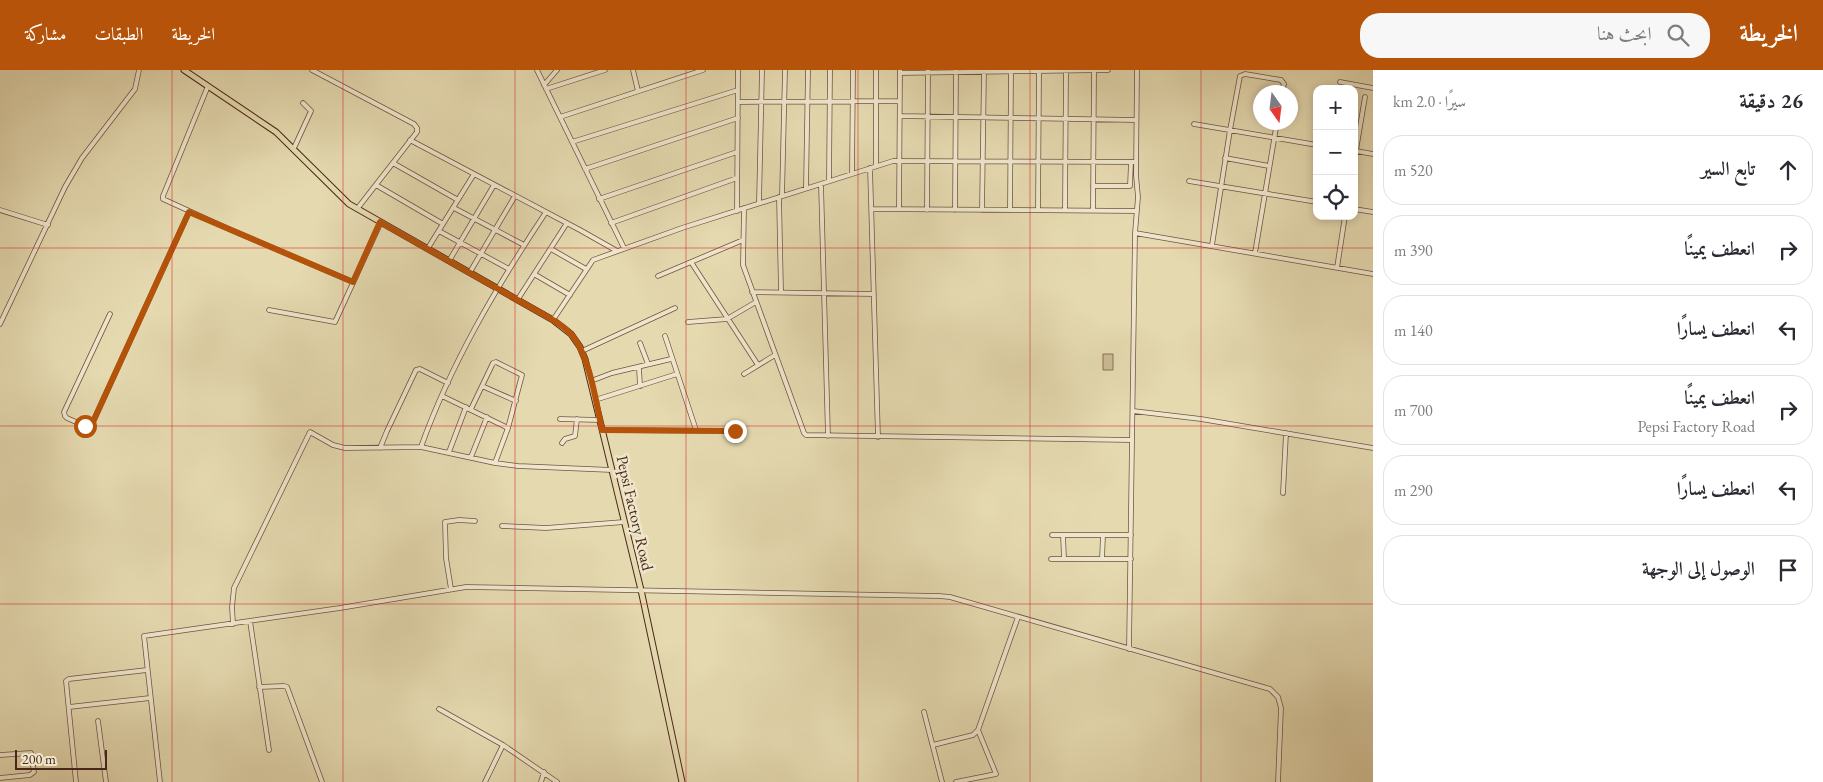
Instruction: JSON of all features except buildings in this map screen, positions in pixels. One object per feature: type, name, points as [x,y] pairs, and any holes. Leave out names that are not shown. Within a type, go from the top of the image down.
[{"type":"main road","name":"Pepsi Factory Road","points":[[184,70],[270,127],[294,148],[340,196],[357,209],[553,320],[571,334],[582,351],[591,381],[641,590],[682,782]]},
{"type":"street","points":[[0,324],[65,187],[82,158],[135,89],[139,70]]},
{"type":"street","points":[[312,70],[416,126],[417,132],[357,209]]},
{"type":"street","points":[[537,70],[624,248]]},
{"type":"street","points":[[545,87],[557,70]]},
{"type":"street","points":[[545,87],[605,70]]},
{"type":"street","points":[[633,70],[638,91]]},
{"type":"street","points":[[560,116],[703,70]]},
{"type":"street","points":[[737,210],[738,70]]},
{"type":"street","points":[[759,203],[762,70]]},
{"type":"street","points":[[782,292],[781,196],[784,70]]},
{"type":"street","points":[[806,188],[808,70]]},
{"type":"street","points":[[829,181],[830,70]]},
{"type":"street","points":[[852,174],[853,70]]},
{"type":"street","points":[[876,70],[876,166]]},
{"type":"street","points":[[1065,210],[1066,70]]},
{"type":"street","points":[[1093,210],[1094,70]]},
{"type":"street","points":[[899,209],[900,72],[1108,70]]},
{"type":"street","points":[[1093,186],[1130,186],[1134,162],[1136,70]]},
{"type":"street","points":[[955,210],[956,71]]},
{"type":"street","points":[[982,210],[984,71]]},
{"type":"street","points":[[1010,210],[1011,71]]},
{"type":"street","points":[[1038,210],[1039,71]]},
{"type":"street","points":[[927,210],[928,72]]},
{"type":"street","points":[[1212,245],[1225,158],[1242,75],[1281,80],[1284,85]]},
{"type":"street","points":[[1340,82],[1373,88]]},
{"type":"street","points":[[208,86],[163,196],[165,201],[353,282]]},
{"type":"street","points":[[572,142],[738,90]]},
{"type":"street","points":[[1358,135],[1365,97]]},
{"type":"street","points":[[738,102],[899,102]]},
{"type":"street","points":[[294,148],[311,111],[304,103]]},
{"type":"street","points":[[900,116],[1136,120]]},
{"type":"street","points":[[585,169],[738,118]]},
{"type":"street","points":[[1194,124],[1313,144]]},
{"type":"street","points":[[1255,253],[1276,130]]},
{"type":"street","points":[[410,140],[617,251]]},
{"type":"street","points":[[600,199],[737,152]]},
{"type":"street","points":[[1358,152],[1373,154]]},
{"type":"street","points":[[1225,158],[1269,166]]},
{"type":"street","points":[[553,320],[593,260],[737,210],[876,166],[900,160],[1134,162]]},
{"type":"street","points":[[1129,649],[1135,233],[1138,198],[1134,162]]},
{"type":"street","points":[[392,163],[458,200]]},
{"type":"street","points":[[870,168],[878,436]]},
{"type":"street","points":[[428,248],[474,174]]},
{"type":"street","points":[[611,223],[737,178]]},
{"type":"street","points":[[1189,181],[1313,201]]},
{"type":"street","points":[[821,184],[828,436]]},
{"type":"street","points":[[376,185],[443,224]]},
{"type":"street","points":[[449,261],[494,185]]},
{"type":"street","points":[[470,272],[515,196]]},
{"type":"street","points":[[454,208],[524,245]]},
{"type":"street","points":[[744,208],[743,265],[804,434],[828,436],[1132,440]]},
{"type":"street","points":[[872,209],[1137,211]]},
{"type":"street","points":[[0,210],[48,225]]},
{"type":"street","points":[[1358,210],[1373,212]]},
{"type":"street","points":[[110,314],[64,412],[64,416],[67,418],[85,426],[92,424],[189,212]]},
{"type":"street","points":[[421,447],[442,396],[468,342],[509,269],[546,212]]},
{"type":"street","points":[[1337,268],[1344,220]]},
{"type":"street","points":[[269,310],[335,322],[380,222]]},
{"type":"street","points":[[518,300],[567,223]]},
{"type":"street","points":[[439,231],[509,269]]},
{"type":"street","points":[[1135,233],[1373,274]]},
{"type":"street","points":[[658,276],[743,240]]},
{"type":"street","points":[[551,248],[586,270]]},
{"type":"street","points":[[691,262],[758,365]]},
{"type":"street","points":[[534,274],[570,295]]},
{"type":"street","points":[[752,292],[874,294]]},
{"type":"street","points":[[688,322],[727,319],[756,302]]},
{"type":"street","points":[[582,351],[675,308]]},
{"type":"street","points":[[665,336],[696,430]]},
{"type":"street","points":[[640,343],[648,364]]},
{"type":"street","points":[[744,374],[775,355]]},
{"type":"street","points":[[591,381],[612,373],[639,368],[671,358]]},
{"type":"street","points":[[471,409],[493,363],[496,362],[510,368],[523,377],[508,428],[495,463]]},
{"type":"street","points":[[639,368],[640,386]]},
{"type":"street","points":[[380,448],[386,430],[416,370],[420,369],[448,384]]},
{"type":"street","points":[[595,400],[677,374]]},
{"type":"street","points":[[482,386],[516,401]]},
{"type":"street","points":[[442,396],[508,428]]},
{"type":"street","points":[[449,452],[466,407]]},
{"type":"street","points":[[1133,411],[1201,419],[1373,448]]},
{"type":"street","points":[[471,457],[487,417]]},
{"type":"street","points":[[560,419],[600,420]]},
{"type":"street","points":[[562,443],[564,438],[575,436],[577,419]]},
{"type":"street","points":[[602,430],[735,431]]},
{"type":"street","points":[[233,624],[232,602],[234,588],[310,432],[333,445],[356,448],[421,447],[518,466],[612,470]]},
{"type":"street","points":[[1282,493],[1286,433]]},
{"type":"street","points":[[451,589],[444,538],[445,522],[459,520],[475,521]]},
{"type":"street","points":[[502,526],[546,528],[624,522]]},
{"type":"street","points":[[1052,534],[1131,535]]},
{"type":"street","points":[[1063,534],[1064,559]]},
{"type":"street","points":[[1102,559],[1103,535]]},
{"type":"street","points":[[1051,559],[1131,559]]},
{"type":"street","points":[[160,782],[144,636],[340,608],[471,586],[939,596],[1018,616],[1273,691],[1278,698],[1281,708],[1278,782]]},
{"type":"street","points":[[933,745],[973,735],[978,730],[1018,616]]},
{"type":"street","points":[[250,621],[269,750]]},
{"type":"street","points":[[76,782],[67,680],[147,670]]},
{"type":"street","points":[[259,687],[287,687],[322,782]]},
{"type":"street","points":[[69,707],[150,698]]},
{"type":"street","points":[[439,709],[503,745],[557,782]]},
{"type":"street","points":[[924,712],[942,782]]},
{"type":"street","points":[[98,722],[106,782]]},
{"type":"street","points":[[956,782],[996,774],[978,730]]},
{"type":"street","points":[[485,782],[503,745]]},
{"type":"street","points":[[0,755],[31,752],[34,772],[30,775],[0,778]]},
{"type":"street","points":[[541,782],[544,772]]},
{"type":"shaded area","points":[[1103,354],[1113,354],[1113,370],[1103,370]]},
{"type":"route","points":[[85,426],[88,427],[92,424],[189,212],[353,282],[380,222],[563,326],[580,347],[585,359],[602,430],[735,431]]}]
